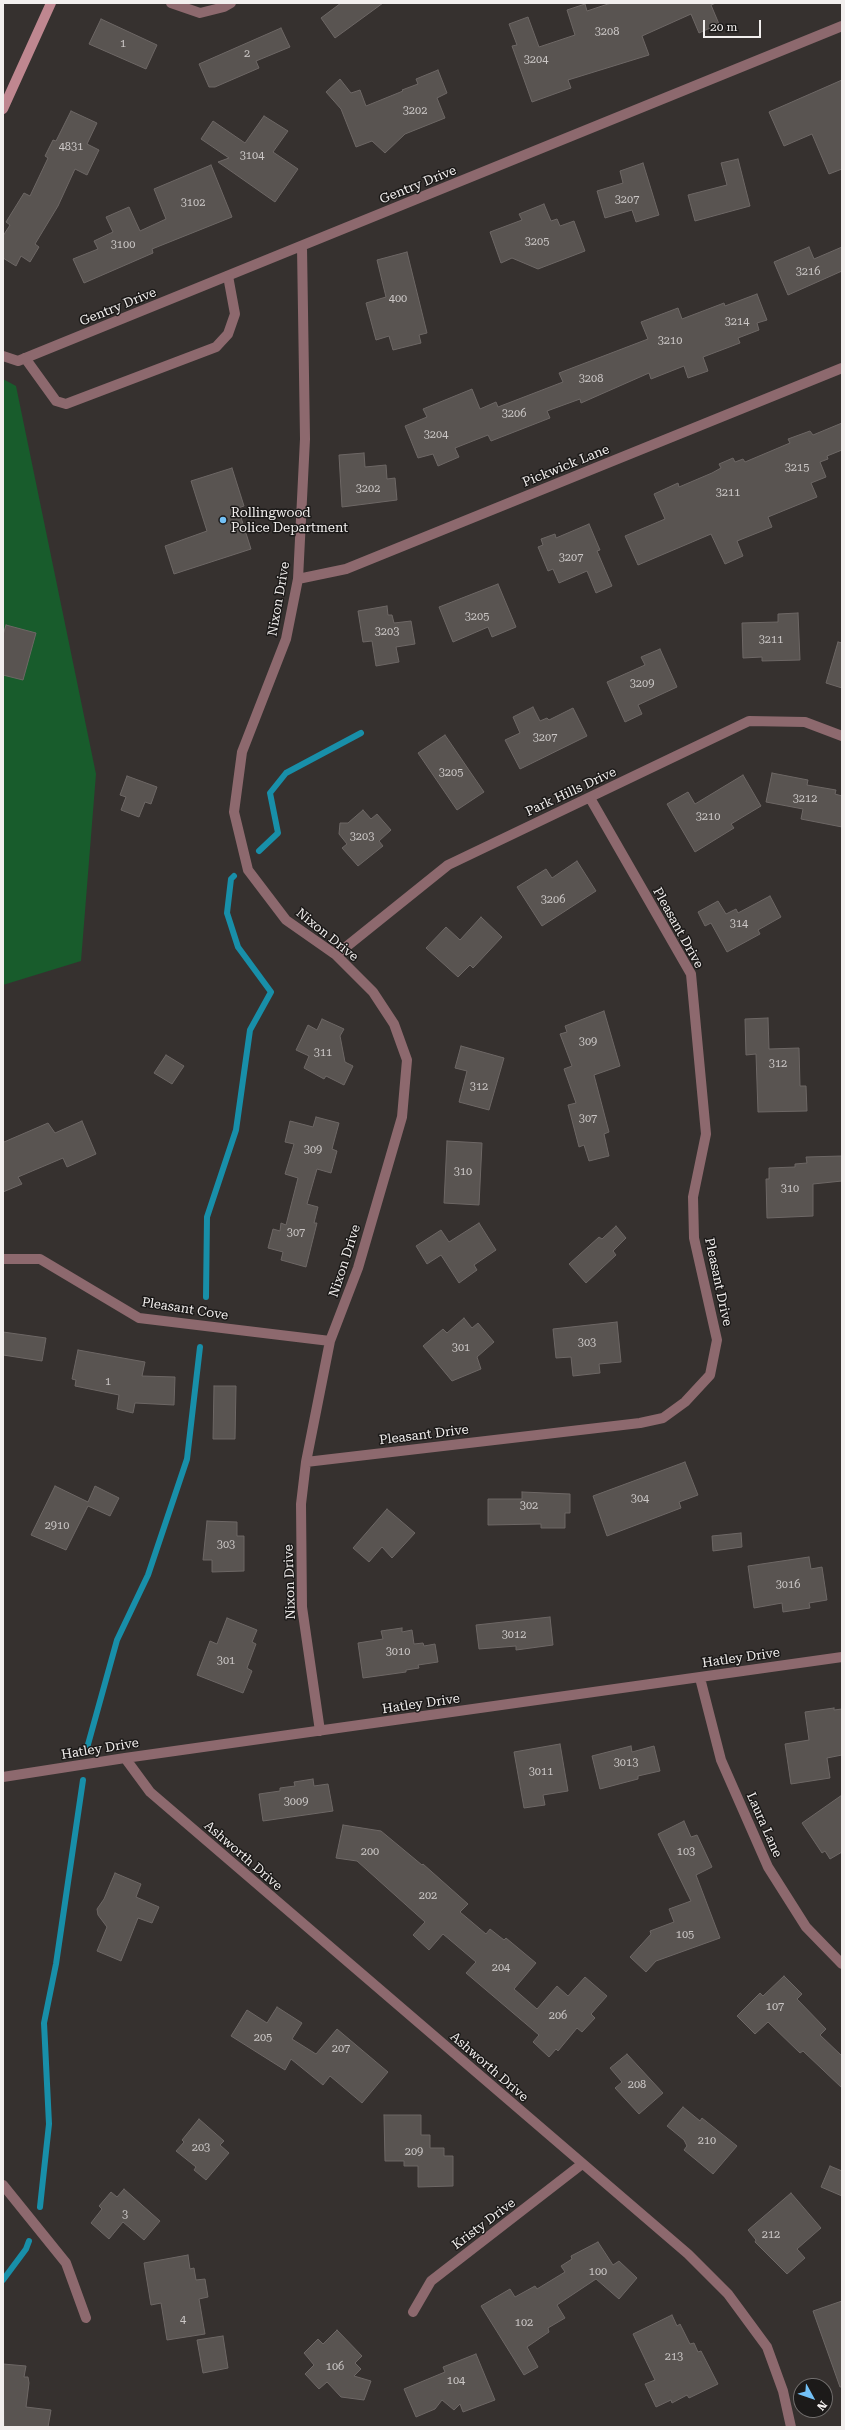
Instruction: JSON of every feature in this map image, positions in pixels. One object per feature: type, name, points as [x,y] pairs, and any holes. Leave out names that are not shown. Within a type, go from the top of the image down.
[{"type":"street","points":[[3,109],[6,95],[51,3]]},
{"type":"street","points":[[171,3],[200,12],[224,7],[231,3]]},
{"type":"street","name":"Gentry Drive","points":[[3,356],[18,361],[302,247],[842,26]]},
{"type":"street","name":"Nixon Drive","points":[[302,247],[305,439],[298,579],[286,639],[242,752],[234,812],[248,870],[286,920],[336,956],[373,992],[394,1024],[407,1060],[402,1117],[358,1268],[330,1341],[306,1462],[300,1504],[302,1607],[320,1731]]},
{"type":"street","points":[[25,358],[56,401],[66,404],[216,347],[228,334],[235,314],[228,276]]},
{"type":"street","name":"Pickwick Lane","points":[[298,579],[346,569],[842,368]]},
{"type":"street","name":"Park Hills Drive","points":[[336,956],[448,865],[749,721],[805,722],[842,736]]},
{"type":"street","name":"Pleasant Drive","points":[[306,1462],[640,1423],[663,1418],[685,1402],[710,1375],[717,1340],[694,1238],[693,1197],[706,1134],[691,974],[590,798]]},
{"type":"street","name":"Pleasant Cove","points":[[3,1259],[40,1259],[139,1318],[330,1341]]},
{"type":"street","name":"Hatley Drive","points":[[3,1777],[125,1758],[842,1657]]},
{"type":"street","name":"Laura Lane","points":[[700,1678],[721,1760],[768,1867],[806,1926],[842,1964]]},
{"type":"street","name":"Ashworth Drive","points":[[125,1758],[150,1792],[688,2254],[728,2294],[767,2347],[782,2391],[791,2427]]},
{"type":"street","name":"Kristy Drive","points":[[412,2312],[431,2281],[582,2164]]},
{"type":"street","points":[[3,2185],[66,2263],[86,2318]]},
{"type":"green space","points":[[3,379],[16,386],[96,774],[81,961],[3,985]]},
{"type":"building","points":[[341,3],[383,3],[335,38],[321,18]]},
{"type":"building","points":[[611,3],[716,3],[711,5],[719,24],[699,33],[691,14],[642,36],[649,55],[568,80],[571,88],[532,102],[512,46],[517,45],[509,24],[528,17],[539,47],[575,35],[567,10],[585,4],[587,11]]},
{"type":"building","points":[[101,19],[157,45],[146,69],[89,44]]},
{"type":"building","points":[[281,28],[290,47],[256,61],[259,68],[215,87],[209,87],[199,64]]},
{"type":"building","points":[[438,70],[447,93],[437,98],[445,118],[405,134],[385,153],[372,141],[356,147],[341,109],[326,92],[340,79],[351,93],[360,90],[366,106],[418,84],[416,79]]},
{"type":"building","points":[[842,80],[842,169],[829,174],[812,134],[784,146],[769,112]]},
{"type":"building","points":[[71,111],[97,123],[87,144],[99,150],[87,175],[75,169],[58,206],[35,244],[39,247],[30,262],[21,256],[16,266],[3,258],[3,236],[10,225],[6,222],[24,193],[30,196],[48,158],[45,156],[53,140],[56,141]]},
{"type":"building","points":[[264,116],[288,131],[273,152],[298,169],[275,202],[218,162],[229,158],[201,139],[213,121],[245,143]]},
{"type":"building","points":[[738,159],[750,206],[695,221],[688,195],[727,185],[721,163]]},
{"type":"building","points":[[643,163],[659,215],[636,222],[632,210],[605,218],[597,191],[623,183],[620,171]]},
{"type":"building","points":[[211,165],[232,217],[152,249],[153,253],[84,283],[73,259],[98,249],[94,241],[113,232],[106,217],[129,207],[140,231],[166,219],[154,189]]},
{"type":"building","points":[[544,204],[551,221],[557,219],[560,226],[574,221],[585,251],[538,269],[512,258],[501,263],[490,232],[522,220],[519,214]]},
{"type":"building","points":[[809,247],[814,259],[842,247],[842,271],[788,295],[774,262]]},
{"type":"building","points":[[407,252],[427,333],[419,335],[421,343],[393,350],[389,336],[376,340],[366,303],[386,297],[377,260]]},
{"type":"building","points":[[757,294],[767,320],[757,323],[759,330],[738,338],[740,343],[703,357],[708,371],[688,378],[684,366],[651,379],[649,373],[581,403],[580,399],[547,411],[550,418],[491,441],[488,435],[455,448],[459,457],[438,466],[433,454],[418,458],[405,426],[427,417],[423,409],[472,389],[480,409],[496,402],[498,407],[563,382],[559,373],[648,339],[641,322],[678,308],[682,319],[724,303],[725,306]]},
{"type":"building","points":[[842,423],[842,450],[827,456],[828,459],[820,462],[826,477],[811,483],[817,497],[768,517],[772,527],[737,541],[743,556],[725,564],[711,534],[638,565],[625,536],[665,519],[654,494],[678,483],[679,487],[712,473],[721,468],[719,464],[733,458],[735,462],[743,459],[745,462],[790,443],[788,439],[810,431],[813,435]]},
{"type":"building","points":[[364,453],[365,467],[386,465],[387,479],[395,478],[397,500],[342,507],[339,455]]},
{"type":"building","name":"Rollingwood Police Department","points":[[232,468],[244,506],[238,508],[251,549],[174,574],[165,546],[207,531],[191,481]]},
{"type":"building","points":[[589,524],[600,550],[597,551],[612,586],[596,593],[587,571],[559,583],[553,569],[548,571],[538,547],[543,545],[541,539],[555,534],[556,538]]},
{"type":"building","points":[[498,584],[516,627],[492,637],[488,627],[453,642],[439,607]]},
{"type":"building","points":[[387,606],[388,615],[392,615],[394,623],[411,621],[415,644],[396,647],[399,662],[376,666],[372,641],[363,642],[358,611]]},
{"type":"building","points":[[798,613],[800,660],[762,661],[762,657],[743,658],[742,623],[778,622],[778,614]]},
{"type":"building","points":[[6,625],[36,633],[23,680],[3,675],[3,635]]},
{"type":"building","points":[[838,642],[842,643],[842,688],[826,683]]},
{"type":"building","points":[[660,649],[677,687],[638,705],[642,714],[625,722],[607,682],[645,665],[641,657]]},
{"type":"building","points":[[533,707],[540,721],[547,718],[549,720],[573,708],[587,736],[520,769],[505,740],[520,733],[513,717]]},
{"type":"building","points":[[445,735],[484,792],[457,810],[418,753]]},
{"type":"building","points":[[772,773],[808,780],[807,785],[836,790],[835,794],[842,796],[842,827],[801,819],[803,809],[766,802]]},
{"type":"building","points":[[743,775],[761,806],[731,824],[734,828],[695,852],[667,804],[688,792],[695,804]]},
{"type":"building","points":[[127,776],[157,787],[151,804],[145,802],[139,817],[121,810],[126,797],[120,795]]},
{"type":"building","points":[[363,810],[371,819],[377,814],[391,830],[379,841],[383,846],[358,866],[342,848],[347,844],[339,834],[340,823],[348,823]]},
{"type":"building","points":[[577,861],[596,891],[542,926],[517,887],[546,869],[552,878]]},
{"type":"building","points":[[770,896],[781,917],[758,930],[760,934],[727,952],[711,923],[705,926],[698,912],[718,901],[726,914],[736,909],[738,913]]},
{"type":"building","points":[[481,917],[502,937],[473,968],[470,965],[458,977],[426,948],[446,927],[460,940]]},
{"type":"building","points":[[604,1011],[620,1066],[594,1075],[609,1132],[604,1134],[609,1156],[589,1161],[584,1145],[579,1147],[568,1105],[576,1103],[564,1069],[572,1066],[560,1034],[567,1032],[565,1026]]},
{"type":"building","points":[[768,1018],[769,1049],[799,1048],[800,1086],[806,1086],[807,1111],[758,1112],[756,1054],[746,1055],[745,1019]]},
{"type":"building","points":[[322,1019],[344,1029],[340,1036],[345,1062],[353,1066],[344,1085],[326,1076],[324,1079],[304,1068],[309,1056],[296,1050],[308,1025],[317,1030]]},
{"type":"building","points":[[461,1046],[504,1058],[489,1110],[459,1102],[467,1071],[455,1068]]},
{"type":"building","points":[[166,1055],[184,1066],[172,1084],[154,1073]]},
{"type":"building","points":[[316,1117],[339,1123],[332,1149],[337,1151],[331,1173],[317,1169],[307,1204],[318,1207],[314,1223],[317,1223],[306,1267],[281,1260],[283,1252],[268,1248],[273,1229],[280,1231],[281,1223],[286,1225],[298,1178],[285,1174],[294,1144],[285,1142],[290,1121],[313,1127]]},
{"type":"building","points":[[82,1121],[96,1154],[67,1167],[63,1158],[18,1177],[22,1184],[3,1192],[3,1140],[4,1142],[48,1123],[55,1133]]},
{"type":"building","points":[[447,1141],[482,1143],[479,1205],[444,1203]]},
{"type":"building","points":[[842,1156],[842,1181],[813,1184],[813,1216],[767,1218],[766,1179],[769,1179],[769,1168],[795,1167],[795,1164],[807,1163],[806,1157]]},
{"type":"building","points":[[479,1223],[496,1250],[474,1265],[477,1270],[459,1283],[441,1255],[427,1264],[416,1246],[441,1230],[449,1242]]},
{"type":"building","points":[[616,1226],[626,1238],[613,1251],[616,1255],[586,1283],[569,1264],[599,1237],[602,1239]]},
{"type":"building","points":[[464,1318],[472,1328],[478,1323],[494,1342],[477,1357],[481,1369],[452,1381],[423,1346],[443,1329],[447,1333]]},
{"type":"building","points":[[617,1322],[621,1362],[599,1364],[600,1373],[573,1376],[571,1357],[556,1358],[553,1329]]},
{"type":"building","points":[[3,1332],[46,1338],[42,1361],[3,1355]]},
{"type":"building","points":[[78,1350],[145,1362],[142,1376],[175,1377],[174,1405],[135,1403],[133,1413],[117,1409],[119,1395],[75,1386],[76,1380],[72,1379]]},
{"type":"building","points":[[214,1386],[236,1386],[235,1439],[213,1439]]},
{"type":"building","points":[[685,1462],[698,1495],[679,1502],[681,1508],[607,1536],[593,1496]]},
{"type":"building","points":[[55,1486],[88,1502],[95,1486],[119,1498],[110,1516],[88,1506],[66,1550],[31,1535]]},
{"type":"building","points":[[522,1492],[570,1494],[570,1513],[565,1513],[565,1528],[541,1528],[541,1524],[488,1525],[488,1499],[522,1499]]},
{"type":"building","points":[[387,1509],[415,1533],[392,1558],[382,1547],[369,1562],[353,1548]]},
{"type":"building","points":[[207,1521],[237,1522],[237,1536],[244,1536],[244,1571],[212,1572],[212,1560],[203,1560]]},
{"type":"building","points":[[741,1533],[742,1547],[713,1551],[712,1536]]},
{"type":"building","points":[[809,1557],[811,1569],[822,1567],[827,1600],[809,1603],[810,1608],[783,1612],[782,1603],[754,1608],[748,1566]]},
{"type":"building","points":[[550,1617],[553,1645],[516,1650],[516,1646],[479,1649],[476,1625]]},
{"type":"building","points":[[227,1618],[257,1630],[252,1642],[256,1644],[247,1668],[252,1671],[243,1693],[197,1675],[210,1641],[217,1644]]},
{"type":"building","points":[[402,1628],[402,1632],[412,1630],[414,1644],[423,1643],[424,1646],[435,1644],[438,1662],[418,1665],[419,1668],[406,1670],[406,1672],[363,1678],[358,1643],[383,1639],[381,1631]]},
{"type":"building","points":[[834,1708],[834,1710],[842,1709],[842,1755],[827,1758],[830,1778],[791,1784],[785,1744],[809,1740],[805,1712]]},
{"type":"building","points":[[560,1744],[568,1791],[543,1795],[545,1805],[524,1808],[514,1752]]},
{"type":"building","points":[[631,1746],[632,1752],[654,1746],[660,1771],[638,1776],[638,1779],[600,1789],[592,1756]]},
{"type":"building","points":[[313,1779],[314,1786],[328,1784],[333,1811],[263,1821],[259,1794],[280,1791],[280,1788],[295,1786],[294,1782]]},
{"type":"building","points":[[842,1795],[842,1852],[830,1859],[825,1851],[822,1853],[802,1823]]},
{"type":"building","points":[[684,1821],[691,1837],[697,1835],[712,1867],[696,1875],[720,1938],[656,1961],[646,1972],[630,1957],[651,1934],[650,1931],[674,1922],[669,1909],[691,1901],[658,1834]]},
{"type":"building","points":[[343,1825],[381,1831],[422,1865],[423,1864],[468,1904],[460,1912],[486,1934],[490,1929],[504,1940],[506,1938],[536,1963],[514,1989],[537,2009],[557,1986],[568,1996],[585,1977],[607,1996],[591,2014],[595,2018],[582,2032],[577,2028],[558,2051],[556,2049],[549,2057],[533,2042],[539,2035],[466,1973],[476,1962],[443,1934],[429,1950],[413,1935],[425,1922],[357,1861],[336,1858]]},
{"type":"building","points":[[115,1873],[141,1884],[136,1897],[159,1907],[152,1923],[138,1918],[121,1961],[97,1951],[107,1927],[98,1915],[97,1909],[104,1899]]},
{"type":"building","points":[[784,1976],[802,1994],[797,1999],[826,2029],[820,2035],[842,2056],[842,2088],[803,2051],[800,2053],[768,2022],[755,2034],[737,2016],[760,1993],[763,1996]]},
{"type":"building","points":[[277,2007],[302,2023],[292,2039],[316,2054],[337,2029],[388,2072],[362,2103],[330,2076],[323,2085],[291,2059],[285,2070],[231,2036],[247,2010],[267,2023]]},
{"type":"building","points":[[627,2054],[663,2093],[639,2114],[615,2088],[622,2082],[610,2068]]},
{"type":"building","points":[[683,2107],[700,2121],[702,2118],[737,2146],[713,2174],[684,2150],[687,2146],[684,2140],[667,2126]]},
{"type":"building","points":[[384,2115],[421,2115],[421,2135],[430,2135],[430,2148],[444,2148],[444,2156],[453,2156],[453,2186],[418,2187],[418,2166],[404,2166],[404,2161],[385,2161]]},
{"type":"building","points":[[199,2119],[224,2141],[220,2145],[229,2153],[206,2180],[194,2170],[196,2167],[176,2151],[184,2142],[182,2140]]},
{"type":"building","points":[[830,2166],[842,2171],[842,2196],[821,2187]]},
{"type":"building","points":[[124,2189],[160,2221],[144,2240],[123,2222],[109,2239],[91,2223],[102,2209],[99,2206],[111,2192],[117,2197]]},
{"type":"building","points":[[791,2193],[821,2228],[797,2249],[805,2258],[787,2274],[755,2242],[756,2240],[748,2230]]},
{"type":"building","points":[[598,2242],[613,2265],[619,2261],[637,2278],[619,2299],[596,2279],[557,2305],[565,2318],[548,2328],[549,2332],[527,2347],[538,2367],[524,2375],[481,2306],[510,2289],[515,2297],[535,2286],[537,2289],[565,2272],[561,2266],[572,2259],[571,2256]]},
{"type":"building","points":[[188,2255],[190,2269],[194,2268],[196,2280],[205,2279],[208,2297],[199,2299],[205,2334],[167,2340],[161,2303],[151,2305],[144,2263]]},
{"type":"building","points":[[842,2301],[842,2387],[840,2387],[813,2311]]},
{"type":"building","points":[[672,2315],[677,2326],[680,2324],[690,2344],[694,2343],[698,2352],[701,2351],[718,2384],[689,2398],[687,2395],[672,2403],[671,2400],[656,2407],[645,2384],[655,2380],[633,2334]]},
{"type":"building","points":[[337,2330],[362,2356],[355,2363],[361,2369],[354,2376],[371,2381],[364,2400],[341,2397],[327,2382],[319,2389],[305,2374],[314,2365],[304,2353],[318,2339],[323,2344]]},
{"type":"building","points":[[223,2336],[228,2368],[203,2373],[197,2340]]},
{"type":"building","points":[[476,2354],[495,2400],[463,2412],[460,2404],[454,2410],[442,2400],[435,2409],[416,2417],[404,2389],[445,2372],[443,2367]]},
{"type":"building","points":[[3,2364],[26,2366],[24,2377],[28,2377],[29,2383],[26,2407],[51,2410],[48,2427],[4,2427]]},
{"type":"waterway","points":[[259,851],[278,833],[270,793],[286,773],[361,733]]},
{"type":"waterway","points":[[206,1297],[207,1217],[236,1130],[250,1030],[271,992],[238,947],[227,913],[231,879],[234,876]]},
{"type":"waterway","points":[[87,1748],[117,1640],[148,1575],[187,1459],[200,1347]]},
{"type":"waterway","points":[[40,2207],[49,2124],[44,2023],[56,1964],[83,1780]]},
{"type":"waterway","points":[[3,2280],[26,2249],[29,2241]]},
{"type":"place","name":"Rollingwood Police Department","points":[[223,520]]}]
